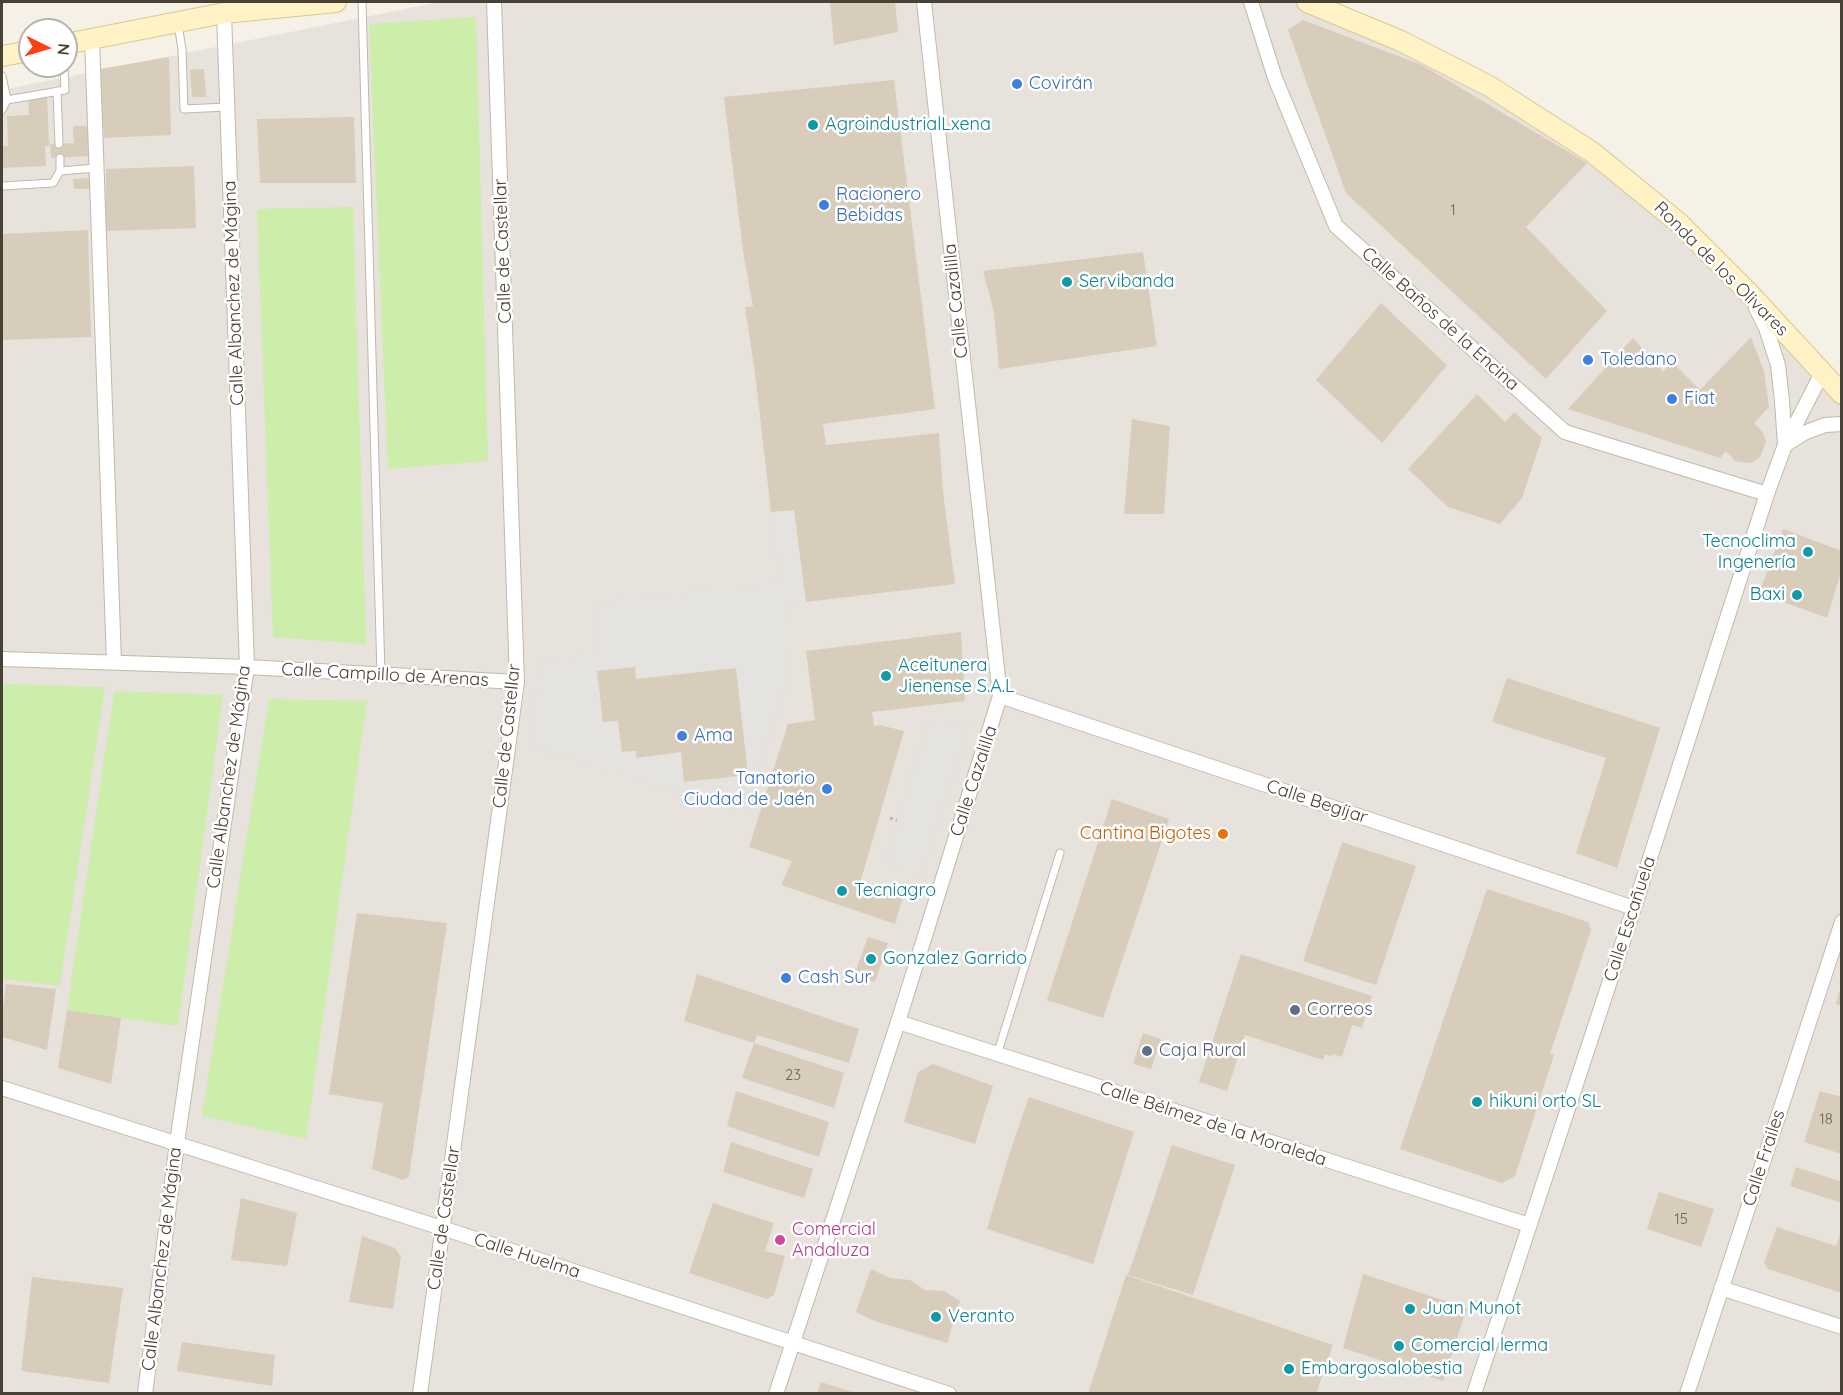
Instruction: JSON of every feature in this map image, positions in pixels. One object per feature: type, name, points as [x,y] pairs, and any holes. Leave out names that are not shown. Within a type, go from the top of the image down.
[{"type":"main road","points":[[78,42],[224,13],[336,2]]},
{"type":"main road","name":"Ronda de los Olivares","points":[[1307,2],[1401,41],[1489,86],[1592,152],[1679,223],[1749,293],[1842,394]]},
{"type":"main road","points":[[2,56],[18,53]]},
{"type":"street","name":"Calle de Castellar","points":[[420,1394],[517,682],[494,2]]},
{"type":"street","name":"Calle Cazalilla","points":[[776,1394],[898,1022],[1000,696],[924,2]]},
{"type":"street","name":"Calle Baños de la Encina","points":[[1251,2],[1275,78],[1336,226],[1565,432],[1767,494]]},
{"type":"street","name":"Calle Albanchez de Mágina","points":[[145,1394],[177,1143],[247,667],[224,13]]},
{"type":"street","points":[[92,39],[114,663]]},
{"type":"street","name":"Calle Escañuela","points":[[1749,293],[1766,328],[1778,365],[1785,445]]},
{"type":"street","name":"Calle Escañuela","points":[[1474,1394],[1767,494],[1785,445],[1822,373]]},
{"type":"street","points":[[1785,445],[1804,433],[1825,425],[1842,424]]},
{"type":"street","name":"Calle Campillo de Arenas","points":[[2,659],[247,667],[517,682]]},
{"type":"street","name":"Calle Begíjar","points":[[1000,696],[1634,908]]},
{"type":"street","name":"Calle Frailes","points":[[1688,1394],[1840,931]]},
{"type":"street","name":"Calle Bélmez de la Moraleda","points":[[898,1022],[1529,1225]]},
{"type":"street","name":"Calle Huelma","points":[[2,1088],[442,1228],[949,1394]]},
{"type":"street","points":[[1721,1288],[1842,1327]]},
{"type":"lane","points":[[362,2],[381,674]]},
{"type":"lane","points":[[177,22],[182,49],[184,110],[227,107]]},
{"type":"lane","points":[[2,76],[7,100],[2,110]]},
{"type":"lane","points":[[7,100],[65,90],[64,78]]},
{"type":"lane","points":[[57,91],[59,144]]},
{"type":"lane","points":[[2,186],[53,183],[60,171],[60,158]]},
{"type":"lane","points":[[60,171],[97,168]]},
{"type":"lane","points":[[997,1055],[1060,853]]},
{"type":"path","points":[[890,818],[897,820]]},
{"type":"shaded area","points":[[440,2],[1301,2],[1525,102],[1692,239],[1841,386],[1841,1393],[2,1393],[2,90],[62,78],[78,78],[78,75]]},
{"type":"shaded area","points":[[943,492],[955,584],[786,605],[787,684],[744,814],[530,746],[539,660],[599,653],[593,602],[779,582],[771,512]]},
{"type":"shaded area","points":[[969,725],[922,874],[885,861],[927,726]]},
{"type":"green space","points":[[476,17],[488,461],[388,469],[369,24]]},
{"type":"green space","points":[[353,207],[366,644],[273,637],[257,209]]},
{"type":"green space","points":[[2,684],[105,687],[60,986],[2,979]]},
{"type":"green space","points":[[114,691],[223,695],[178,1026],[67,1010]]},
{"type":"green space","points":[[269,699],[367,701],[306,1139],[202,1116]]},
{"type":"building","points":[[830,2],[895,2],[898,32],[834,45]]},
{"type":"building","points":[[1303,20],[1422,65],[1587,163],[1526,227],[1607,311],[1546,379],[1346,193],[1288,30]]},
{"type":"building","points":[[169,57],[171,135],[104,138],[100,69]]},
{"type":"building","points":[[204,69],[206,97],[192,97],[190,70]]},
{"type":"building","points":[[894,80],[935,409],[823,424],[826,445],[939,433],[943,492],[955,584],[806,602],[794,510],[771,512],[745,307],[753,306],[744,257],[724,97]]},
{"type":"building","points":[[47,94],[49,146],[45,146],[46,166],[2,168],[2,146],[8,146],[7,116],[29,115],[28,95]]},
{"type":"building","points":[[354,117],[356,183],[260,183],[257,119]]},
{"type":"building","points":[[73,126],[89,126],[90,156],[51,158],[50,144],[74,143]]},
{"type":"building","points":[[194,166],[196,228],[106,231],[106,169]]},
{"type":"building","points":[[90,178],[90,189],[74,189],[73,179]]},
{"type":"building","points":[[88,230],[91,337],[2,340],[2,234]]},
{"type":"building","points":[[1143,252],[1157,346],[999,369],[994,312],[983,271]]},
{"type":"building","points":[[1381,303],[1447,365],[1382,443],[1316,380]]},
{"type":"building","name":"Fiat","points":[[1751,337],[1764,371],[1769,407],[1754,423],[1762,431],[1766,442],[1760,457],[1751,463],[1735,461],[1726,451],[1720,458],[1568,409],[1633,338],[1663,372],[1672,362],[1700,390]]},
{"type":"building","points":[[1477,394],[1505,422],[1514,412],[1542,438],[1522,498],[1500,524],[1448,507],[1408,469]]},
{"type":"building","points":[[1132,419],[1170,426],[1164,514],[1124,514]]},
{"type":"building","points":[[1783,529],[1842,551],[1842,569],[1827,618],[1759,593]]},
{"type":"building","points":[[961,632],[965,701],[872,712],[874,726],[880,725],[904,731],[860,883],[903,897],[895,924],[781,885],[792,861],[749,847],[788,724],[815,720],[806,651]]},
{"type":"building","name":"Ama","points":[[635,667],[636,679],[736,668],[748,775],[684,782],[681,752],[636,758],[636,751],[622,752],[618,721],[603,722],[597,671]]},
{"type":"building","points":[[1507,678],[1660,728],[1617,868],[1576,853],[1606,758],[1492,722]]},
{"type":"building","points":[[1112,799],[1169,819],[1103,1018],[1047,1000]]},
{"type":"building","points":[[1342,842],[1416,866],[1376,985],[1303,961]]},
{"type":"building","points":[[1487,889],[1588,922],[1591,930],[1550,1054],[1554,1055],[1515,1176],[1502,1183],[1400,1149]]},
{"type":"building","points":[[357,913],[447,923],[409,1177],[403,1180],[372,1169],[383,1103],[329,1094]]},
{"type":"building","name":"Gonzalez Garrido","points":[[868,937],[888,943],[875,982],[854,975]]},
{"type":"building","name":"Correos","points":[[1241,954],[1372,996],[1362,1028],[1352,1025],[1342,1057],[1325,1054],[1323,1060],[1245,1035],[1227,1091],[1199,1082]]},
{"type":"building","points":[[697,974],[859,1029],[849,1063],[757,1035],[754,1043],[684,1021]]},
{"type":"building","points":[[6,984],[56,989],[47,1050],[2,1037]]},
{"type":"building","points":[[1839,992],[1842,993],[1842,1006],[1836,1004]]},
{"type":"building","points":[[67,1010],[121,1018],[111,1084],[58,1068]]},
{"type":"building","name":"Caja Rural","points":[[1143,1033],[1161,1039],[1151,1069],[1133,1064]]},
{"type":"building","points":[[754,1043],[844,1073],[834,1108],[742,1078]]},
{"type":"building","points":[[933,1064],[993,1086],[975,1144],[904,1122],[918,1072]]},
{"type":"building","points":[[736,1091],[829,1122],[819,1157],[727,1126]]},
{"type":"building","points":[[1820,1091],[1842,1097],[1842,1154],[1804,1142]]},
{"type":"building","points":[[1029,1097],[1134,1132],[1093,1264],[987,1229]]},
{"type":"building","points":[[731,1142],[813,1169],[804,1198],[723,1172]]},
{"type":"building","points":[[1172,1145],[1235,1165],[1193,1295],[1128,1275]]},
{"type":"building","points":[[1796,1167],[1842,1182],[1842,1203],[1790,1186]]},
{"type":"building","points":[[1659,1192],[1714,1209],[1701,1247],[1647,1229]]},
{"type":"building","points":[[241,1198],[297,1213],[287,1266],[231,1260]]},
{"type":"building","points":[[713,1203],[774,1223],[765,1251],[785,1256],[774,1295],[767,1299],[689,1273]]},
{"type":"building","points":[[1777,1227],[1836,1246],[1842,1229],[1842,1293],[1768,1269],[1764,1263]]},
{"type":"building","points":[[362,1236],[395,1248],[401,1257],[393,1309],[349,1302]]},
{"type":"building","points":[[871,1269],[890,1278],[910,1280],[925,1290],[944,1291],[960,1301],[947,1343],[875,1321],[856,1312]]},
{"type":"building","points":[[1363,1274],[1467,1308],[1443,1381],[1343,1348]]},
{"type":"building","points":[[1126,1275],[1333,1345],[1316,1394],[1088,1394]]},
{"type":"building","points":[[32,1277],[123,1288],[109,1383],[21,1371]]},
{"type":"building","points":[[182,1342],[275,1355],[272,1386],[177,1371]]},
{"type":"building","points":[[821,1382],[855,1393],[855,1394],[817,1394]]},
{"type":"place","name":"Covirán","points":[[1017,84]]},
{"type":"place","name":"AgroindustrialLxena","points":[[813,125]]},
{"type":"place","name":"Racionero Bebidas","points":[[824,205]]},
{"type":"place","name":"Servibanda","points":[[1067,282]]},
{"type":"place","name":"Toledano","points":[[1588,360]]},
{"type":"place","name":"Fiat","points":[[1672,399]]},
{"type":"place","name":"Tecnoclima Ingenería","points":[[1808,552]]},
{"type":"place","name":"Baxi","points":[[1797,595]]},
{"type":"place","name":"Aceitunera Jienense S.A.L","points":[[886,676]]},
{"type":"place","name":"Ama","points":[[682,736]]},
{"type":"place","name":"Tanatorio Ciudad de Jaén","points":[[827,789]]},
{"type":"place","name":"Cantina Bigotes","points":[[1223,834]]},
{"type":"place","name":"Tecniagro","points":[[842,891]]},
{"type":"place","name":"Gonzalez Garrido","points":[[871,959]]},
{"type":"place","name":"Cash Sur","points":[[786,978]]},
{"type":"place","name":"Correos","points":[[1295,1010]]},
{"type":"place","name":"Caja Rural","points":[[1147,1051]]},
{"type":"place","name":"hikuni orto SL","points":[[1477,1102]]},
{"type":"place","name":"Comercial Andaluza","points":[[780,1240]]},
{"type":"place","name":"Juan Munot","points":[[1410,1309]]},
{"type":"place","name":"Veranto","points":[[936,1317]]},
{"type":"place","name":"Comercial lerma","points":[[1399,1346]]},
{"type":"place","name":"Embargosalobestia","points":[[1289,1369]]}]
